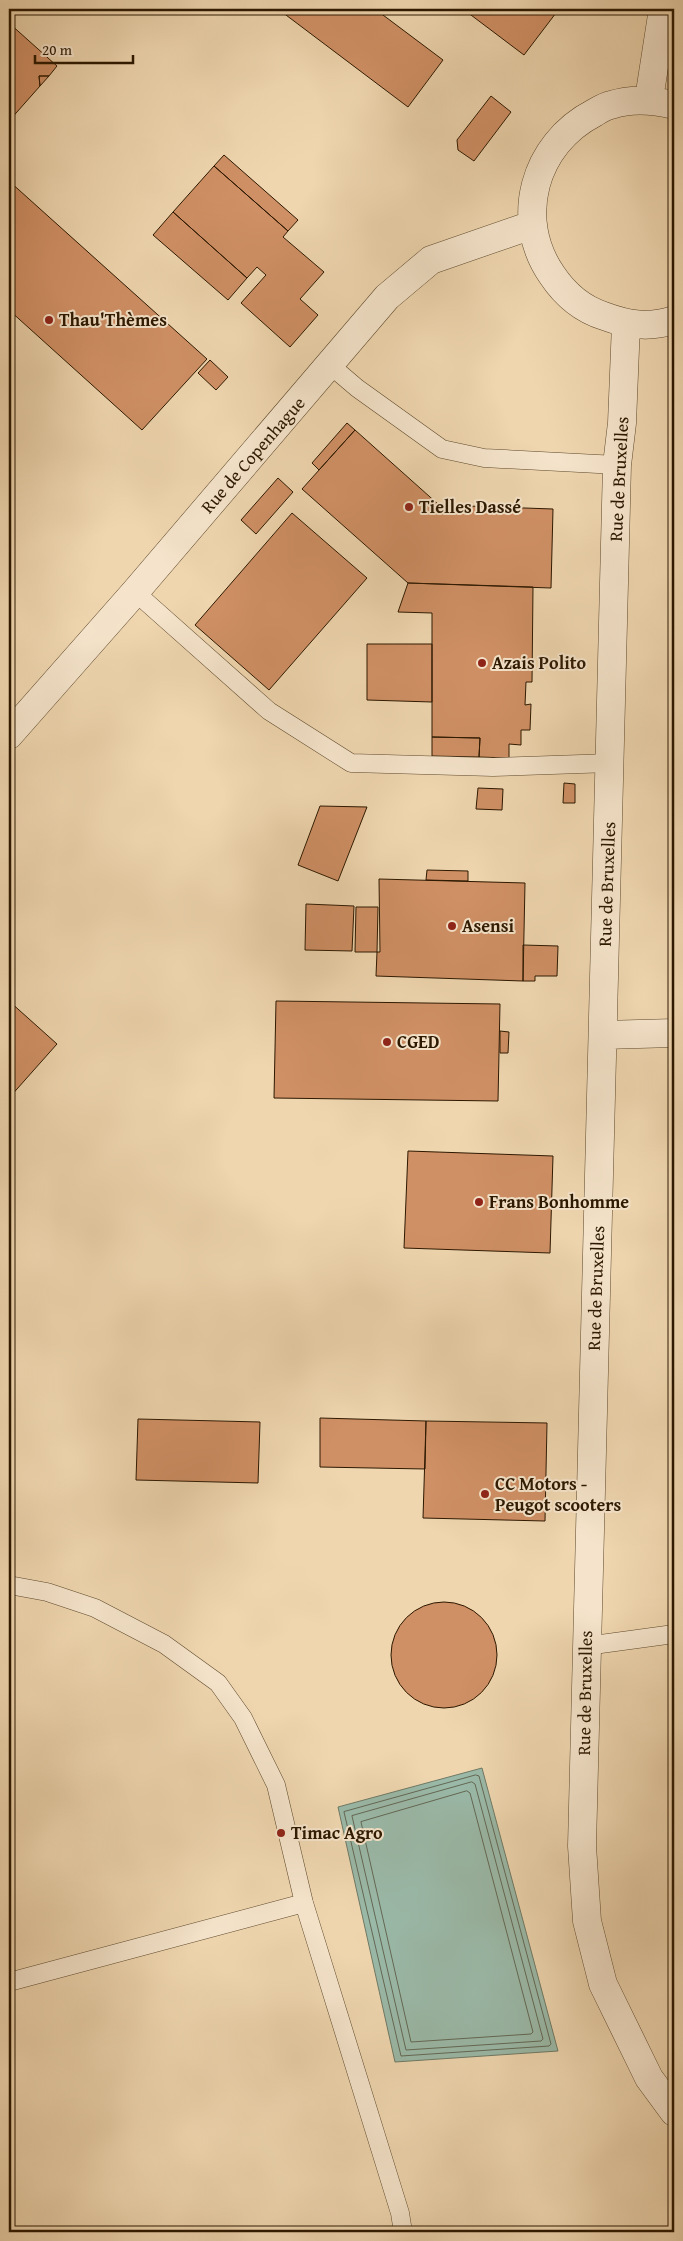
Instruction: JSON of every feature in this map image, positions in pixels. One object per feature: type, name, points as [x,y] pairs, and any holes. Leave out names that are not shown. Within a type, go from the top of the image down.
[{"type":"street","points":[[663,9],[662,102],[610,104],[576,122],[549,151],[534,186],[532,225],[542,260],[562,290],[591,312],[626,324],[661,324],[674,320]]},
{"type":"street","name":"Rue de Copenhague","points":[[9,735],[135,592],[387,297],[431,260],[532,225]]},
{"type":"street","name":"Rue de Bruxelles","points":[[626,324],[622,423],[617,465],[611,763],[604,932],[582,1846],[587,1920],[603,1984],[649,2078],[674,2112]]},
{"type":"street","points":[[603,1035],[674,1033]]},
{"type":"lane","points":[[330,365],[358,388],[442,449],[484,458],[617,465]]},
{"type":"lane","points":[[135,592],[269,711],[351,763],[492,767],[611,763]]},
{"type":"lane","points":[[9,1585],[47,1592],[95,1608],[164,1644],[218,1683],[243,1718],[276,1785],[304,1903],[400,2213],[403,2232]]},
{"type":"lane","points":[[586,1646],[674,1634]]},
{"type":"lane","points":[[9,1982],[304,1903]]},
{"type":"water","points":[[482,1768],[558,2051],[395,2062],[338,1807]]},
{"type":"building","points":[[278,9],[375,9],[443,60],[408,107]]},
{"type":"building","points":[[463,9],[559,9],[524,55]]},
{"type":"building","points":[[9,23],[57,66],[49,76],[39,76],[40,86],[9,121]]},
{"type":"building","points":[[39,76],[49,76],[40,86]]},
{"type":"building","points":[[491,96],[511,112],[474,161],[458,150],[457,140]]},
{"type":"building","points":[[224,155],[298,220],[288,231],[214,166]]},
{"type":"building","points":[[214,166],[288,231],[283,237],[324,272],[300,299],[318,315],[290,347],[241,303],[266,275],[257,267],[247,278],[173,212]]},
{"type":"building","points":[[9,181],[207,359],[142,430],[9,310]]},
{"type":"building","points":[[173,212],[247,278],[228,300],[153,235]]},
{"type":"building","points":[[210,360],[228,377],[216,390],[198,373]]},
{"type":"building","points":[[347,423],[355,430],[319,470],[312,463]]},
{"type":"building","name":"Tielles Dassé","points":[[355,430],[439,505],[553,509],[551,588],[408,583],[302,489]]},
{"type":"building","points":[[278,478],[293,492],[256,534],[241,520]]},
{"type":"building","points":[[292,513],[367,578],[269,690],[195,625]]},
{"type":"building","name":"Azais Polito","points":[[408,583],[533,587],[532,682],[526,682],[525,705],[531,704],[530,730],[521,730],[521,745],[509,744],[509,758],[479,757],[480,738],[432,737],[432,613],[398,612]]},
{"type":"building","points":[[367,644],[432,644],[432,702],[367,700]]},
{"type":"building","points":[[432,737],[480,738],[479,757],[432,756]]},
{"type":"building","points":[[564,783],[575,784],[575,803],[563,803]]},
{"type":"building","points":[[478,788],[503,789],[502,810],[476,809]]},
{"type":"building","points":[[320,806],[367,807],[338,881],[298,865]]},
{"type":"building","points":[[427,870],[468,871],[468,881],[426,880]]},
{"type":"building","name":"Asensi","points":[[379,879],[525,883],[523,981],[376,976],[377,952],[380,952]]},
{"type":"building","points":[[306,904],[354,906],[352,951],[305,950]]},
{"type":"building","points":[[356,907],[378,907],[377,952],[355,952]]},
{"type":"building","points":[[523,945],[558,946],[557,976],[535,976],[535,981],[523,981]]},
{"type":"building","points":[[9,1001],[57,1044],[9,1098]]},
{"type":"building","name":"CGED","points":[[276,1001],[500,1004],[498,1101],[274,1098]]},
{"type":"building","points":[[500,1031],[509,1032],[508,1053],[500,1053]]},
{"type":"building","name":"Frans Bonhomme","points":[[408,1151],[553,1156],[550,1253],[404,1248]]},
{"type":"building","points":[[320,1418],[426,1421],[425,1469],[320,1467]]},
{"type":"building","points":[[138,1419],[260,1422],[258,1483],[136,1480]]},
{"type":"building","name":"CC Motors - Peugot scooters","points":[[426,1421],[547,1423],[545,1521],[423,1518]]},
{"type":"building","points":[[444,1602],[464,1606],[481,1618],[493,1635],[497,1655],[493,1675],[481,1692],[464,1704],[444,1708],[424,1704],[407,1692],[395,1675],[391,1655],[395,1635],[407,1618],[424,1606]]},
{"type":"place","name":"Thau'Thèmes","points":[[49,320]]},
{"type":"place","name":"Tielles Dassé","points":[[409,507]]},
{"type":"place","name":"Azais Polito","points":[[482,663]]},
{"type":"place","name":"Asensi","points":[[452,926]]},
{"type":"place","name":"CGED","points":[[387,1042]]},
{"type":"place","name":"Frans Bonhomme","points":[[479,1202]]},
{"type":"place","name":"CC Motors - Peugot scooters","points":[[485,1494]]},
{"type":"place","name":"Timac Agro","points":[[281,1833]]}]
